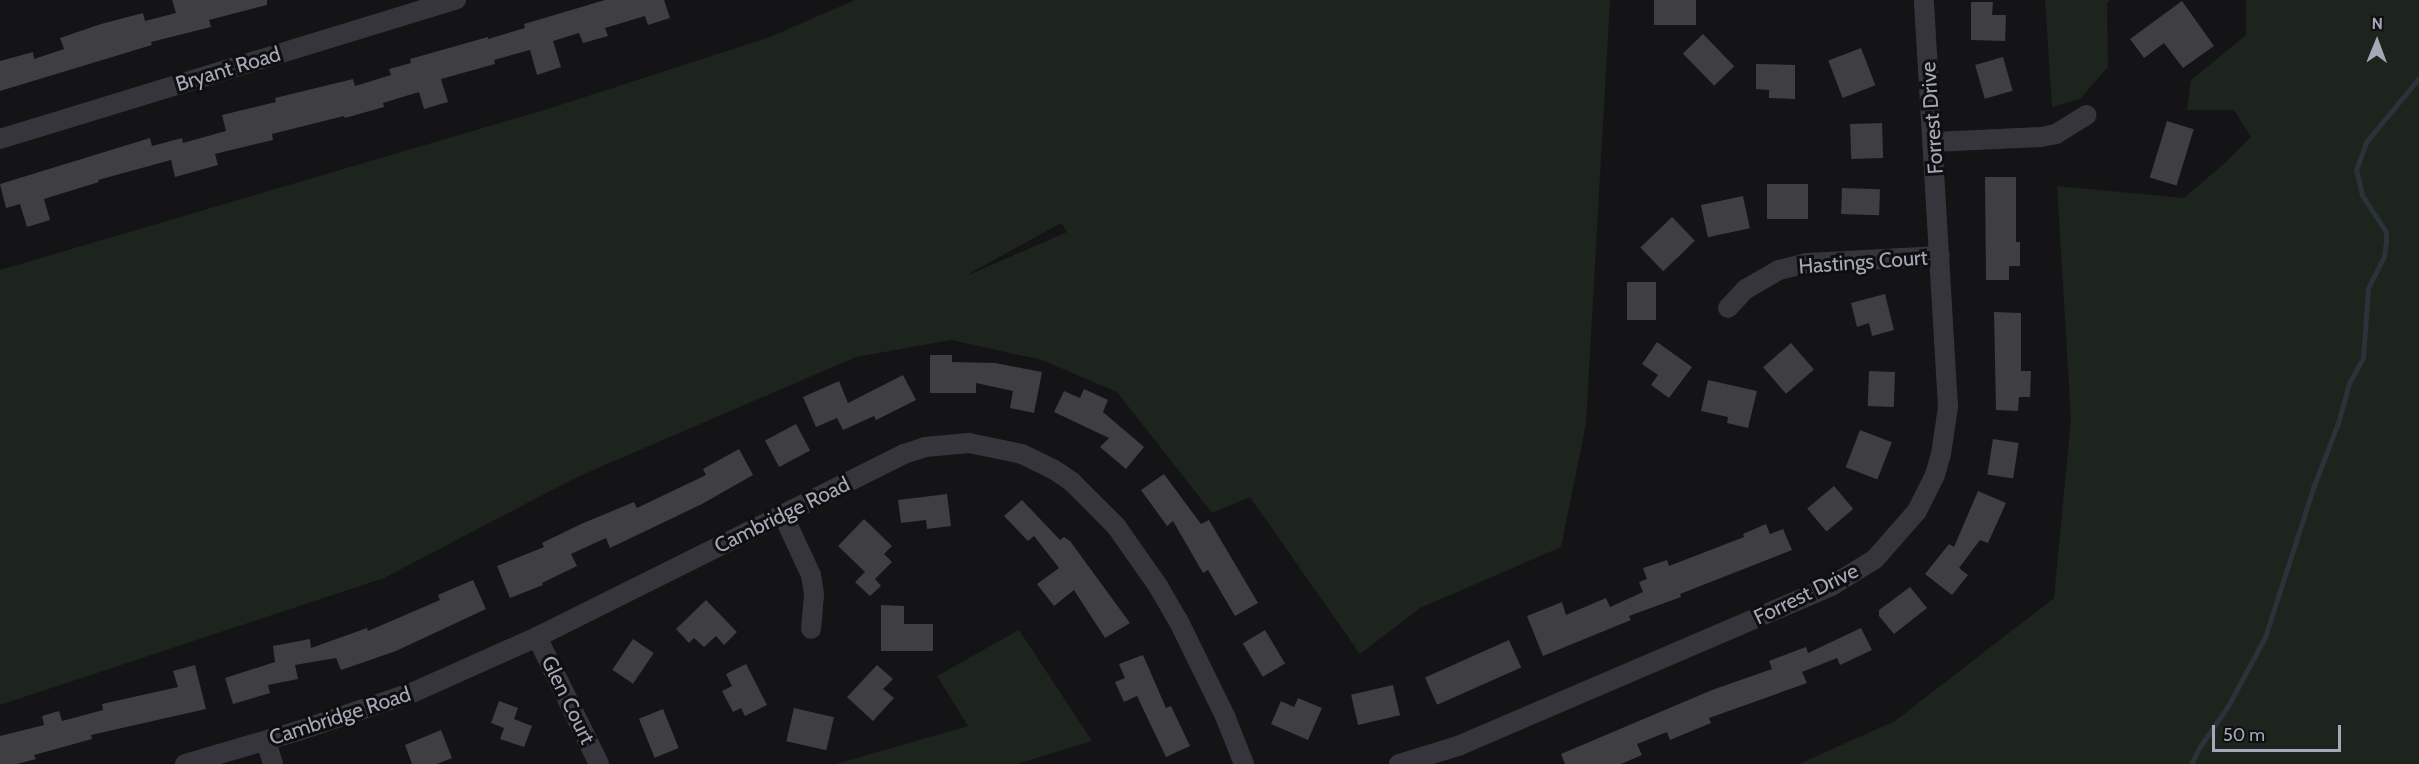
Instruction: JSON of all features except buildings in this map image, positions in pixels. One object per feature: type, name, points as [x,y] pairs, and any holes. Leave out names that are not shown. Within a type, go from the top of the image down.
[{"type":"street","name":"Bryant Road","points":[[0,139],[456,0]]},
{"type":"street","name":"Forrest Drive","points":[[1399,764],[1467,742],[1833,585],[1875,559],[1917,510],[1935,475],[1943,446],[1948,407],[1924,0]]},
{"type":"street","points":[[1934,142],[2041,137],[2056,134],[2087,115]]},
{"type":"street","name":"Hastings Court","points":[[1728,308],[1746,288],[1779,270],[1807,263],[1940,256]]},
{"type":"street","name":"Cambridge Road","points":[[186,764],[389,702],[537,637],[904,454],[925,447],[948,444],[988,446],[1022,454],[1053,469],[1072,482],[1100,508],[1158,586],[1214,692],[1244,764]]},
{"type":"street","points":[[783,515],[811,575],[814,595],[811,629]]},
{"type":"street","name":"Glen Court","points":[[537,637],[599,764]]},
{"type":"street","points":[[266,741],[273,764]]},
{"type":"shaded area","points":[[855,0],[1610,0],[1586,424],[1561,547],[1420,608],[1360,654],[1250,497],[1212,513],[1117,392],[1042,360],[951,340],[856,357],[577,477],[384,578],[0,705],[0,270],[551,108],[770,37]],"holes":[[[1061,223],[1067,232],[966,276]]]},
{"type":"shaded area","points":[[2045,0],[2110,0],[2107,3],[2108,67],[2080,99],[2052,107]]},
{"type":"shaded area","points":[[2246,0],[2419,0],[2419,764],[1799,764],[1895,721],[2054,598],[2071,419],[2057,186],[2184,198],[2227,161],[2251,137],[2234,110],[2187,110],[2191,80],[2246,35]]},
{"type":"shaded area","points":[[1019,630],[1092,741],[1017,764],[836,764],[968,726],[937,676]]},
{"type":"waterway","points":[[2191,764],[2199,748],[2228,706],[2265,637],[2313,488],[2338,423],[2349,383],[2363,358],[2368,288],[2384,256],[2386,232],[2362,195],[2356,170],[2366,142],[2419,78]]}]
